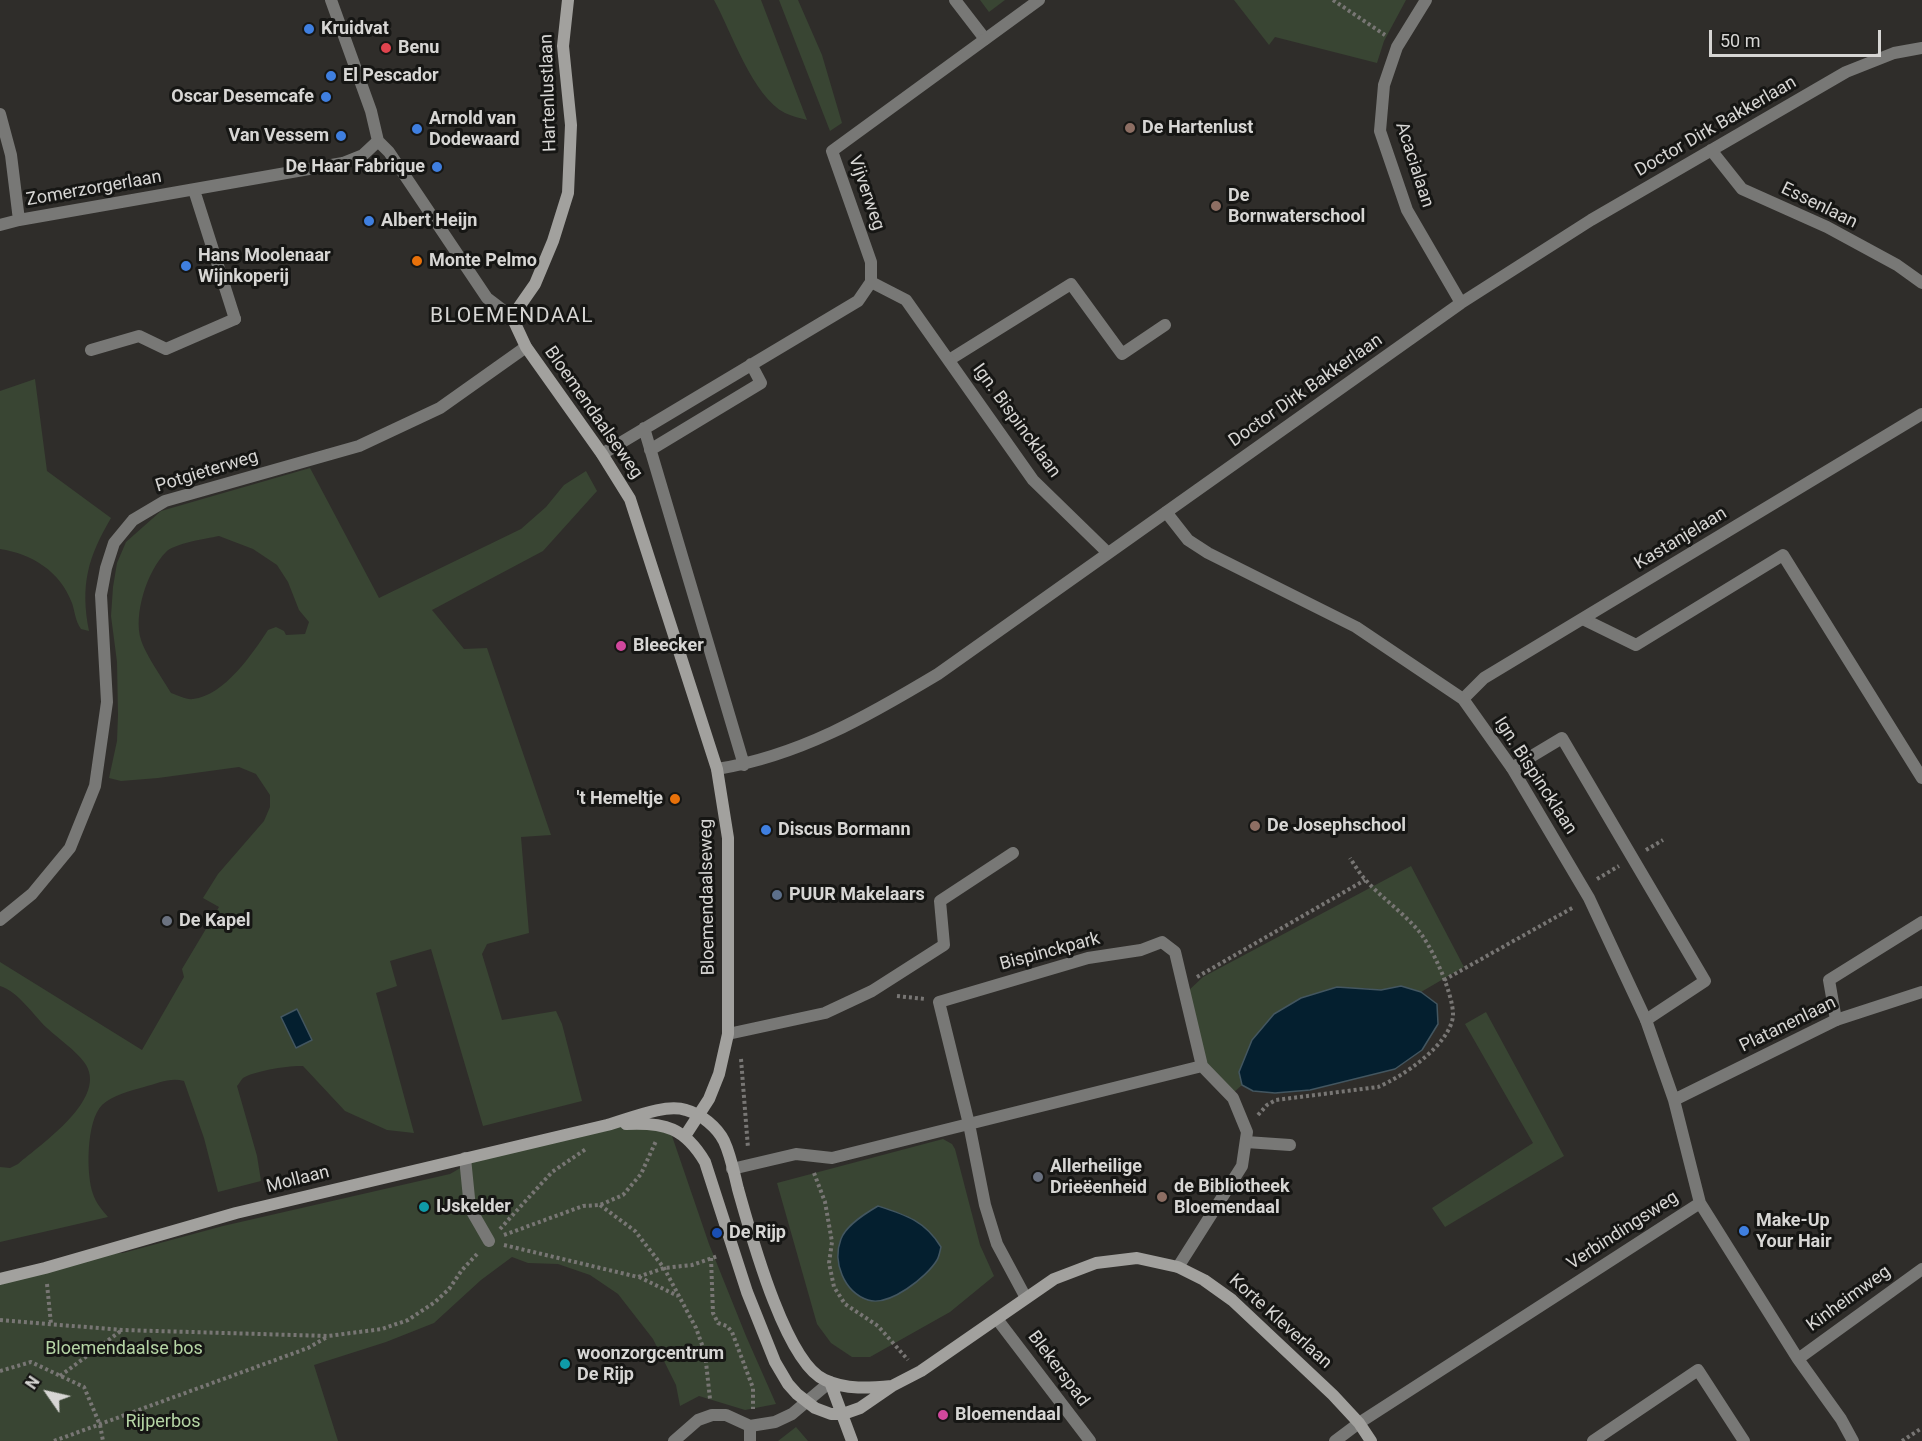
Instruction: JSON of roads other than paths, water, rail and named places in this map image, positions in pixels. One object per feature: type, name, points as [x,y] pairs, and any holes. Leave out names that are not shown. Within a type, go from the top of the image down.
[{"type":"street","name":"Bloemendaalseweg","points":[[331,0],[371,111],[378,141],[389,152],[487,298],[512,317],[526,347],[602,454],[630,499],[717,769],[728,838],[728,1034],[719,1074],[699,1116],[685,1136]]},
{"type":"street","name":"Hartenlustlaan","points":[[512,317],[535,284],[553,241],[568,193],[571,125],[563,46],[568,0]]},
{"type":"street","points":[[955,0],[985,39]]},
{"type":"street","name":"Vijverweg","points":[[871,282],[871,262],[832,151],[1039,0]]},
{"type":"street","name":"Acacialaan","points":[[1426,0],[1399,44],[1383,85],[1380,131],[1407,210],[1461,303]]},
{"type":"street","name":"Doctor Dirk Bakkerlaan","points":[[717,769],[744,765],[802,746],[871,714],[938,674],[1461,303],[1591,220],[1846,72],[1893,53],[1922,48]]},
{"type":"street","points":[[0,114],[11,155],[20,219]]},
{"type":"street","name":"Zomerzorgerlaan","points":[[0,225],[20,219],[343,163],[363,155],[378,141]]},
{"type":"street","name":"Essenlaan","points":[[1711,150],[1742,189],[1827,227],[1897,265],[1922,283]]},
{"type":"street","points":[[91,350],[139,336],[166,349],[235,319],[194,190]]},
{"type":"street","points":[[602,454],[851,307],[871,282]]},
{"type":"street","name":"Ign. Bispincklaan","points":[[871,282],[906,300],[1032,480],[1108,553]]},
{"type":"street","name":"Ign. Bispincklaan","points":[[949,360],[1071,284],[1122,354],[1165,325]]},
{"type":"street","name":"Potgieterweg","points":[[0,920],[32,894],[69,848],[95,786],[107,702],[101,595],[114,543],[133,520],[165,501],[359,446],[440,408],[526,347]]},
{"type":"street","points":[[650,450],[761,383],[751,364]]},
{"type":"street","name":"Kastanjelaan","points":[[1463,699],[1484,678],[1922,414]]},
{"type":"street","name":"Bloemendaalseweg","points":[[644,428],[744,765]]},
{"type":"street","name":"Ign. Bispincklaan","points":[[1166,512],[1188,540],[1208,553],[1356,627],[1463,699],[1512,768],[1590,898],[1646,1020],[1674,1100],[1700,1203]]},
{"type":"street","points":[[1583,619],[1636,645],[1783,555],[1922,778]]},
{"type":"street","points":[[1512,768],[1562,738],[1705,981],[1646,1020]]},
{"type":"street","points":[[728,1034],[825,1013],[876,988],[944,945],[940,900],[1013,853]]},
{"type":"street","points":[[1836,1020],[1829,980],[1922,922]]},
{"type":"street","name":"Bispinckpark","points":[[969,1124],[939,1002],[1088,958],[1141,950],[1162,942],[1175,952],[1202,1066]]},
{"type":"street","name":"Platanenlaan","points":[[1674,1100],[1836,1020],[1922,992]]},
{"type":"street","points":[[732,1169],[796,1154],[832,1158],[1202,1066],[1233,1098],[1246,1136],[1242,1166],[1178,1267]]},
{"type":"street","name":"Mollaan","points":[[0,1279],[236,1213],[607,1125],[660,1110],[686,1109],[699,1116]]},
{"type":"street","points":[[699,1116],[719,1134],[727,1150],[753,1240],[797,1353],[818,1376],[830,1382],[852,1441]]},
{"type":"street","points":[[969,1124],[985,1205],[997,1244],[1026,1298]]},
{"type":"street","name":"Mollaan","points":[[607,1125],[660,1125],[685,1136]]},
{"type":"street","points":[[685,1136],[705,1162],[747,1292],[775,1362],[788,1384],[806,1402],[823,1412],[843,1414]]},
{"type":"street","points":[[1246,1136],[1290,1145]]},
{"type":"street","points":[[465,1158],[470,1208],[489,1241]]},
{"type":"street","name":"Verbindingsweg","points":[[1335,1441],[1359,1423],[1700,1203],[1798,1359],[1841,1419],[1853,1441]]},
{"type":"street","name":"Korte Kleverlaan","points":[[843,1414],[868,1403],[892,1386],[921,1371],[1054,1279],[1096,1263],[1137,1258],[1178,1267],[1204,1280],[1232,1300],[1333,1395],[1359,1423],[1371,1441]]},
{"type":"street","name":"Kinheimweg","points":[[1798,1359],[1922,1269]]},
{"type":"street","name":"Blekerspad","points":[[997,1319],[1090,1441]]},
{"type":"street","points":[[1593,1441],[1698,1370],[1744,1441]]},
{"type":"street","points":[[674,1441],[698,1420],[712,1415],[726,1415],[750,1426],[775,1422],[792,1414],[830,1382]]},
{"type":"street","name":"Korte Kleverlaan","points":[[830,1382],[854,1388],[892,1386]]},
{"type":"street","points":[[750,1426],[750,1441]]},
{"type":"water","points":[[1401,986],[1421,992],[1437,1004],[1438,1024],[1422,1050],[1395,1069],[1310,1090],[1275,1093],[1253,1091],[1242,1085],[1239,1072],[1252,1040],[1274,1014],[1301,998],[1337,987],[1381,990]]},
{"type":"water","points":[[297,1009],[312,1040],[296,1048],[281,1017]]},
{"type":"water","points":[[878,1206],[914,1220],[935,1238],[941,1247],[939,1256],[932,1267],[916,1282],[896,1295],[877,1301],[868,1300],[852,1290],[842,1275],[838,1257],[841,1239],[847,1229]]},
{"type":"place","name":"Kruidvat","points":[[309,29]]},
{"type":"place","name":"Benu","points":[[386,48]]},
{"type":"place","name":"El Pescador","points":[[331,76]]},
{"type":"place","name":"Oscar Desemcafe","points":[[326,97]]},
{"type":"place","name":"De Hartenlust","points":[[1130,128]]},
{"type":"place","name":"Arnold van Dodewaard","points":[[417,129]]},
{"type":"place","name":"Van Vessem","points":[[341,136]]},
{"type":"place","name":"De Haar Fabrique","points":[[437,167]]},
{"type":"place","name":"De Bornwaterschool","points":[[1216,206]]},
{"type":"place","name":"Albert Heijn","points":[[369,221]]},
{"type":"place","name":"Monte Pelmo","points":[[417,261]]},
{"type":"place","name":"Hans Moolenaar Wijnkoperij","points":[[186,266]]},
{"type":"place","name":"Bleecker","points":[[621,646]]},
{"type":"place","name":"'t Hemeltje","points":[[675,799]]},
{"type":"place","name":"De Josephschool","points":[[1255,826]]},
{"type":"place","name":"Discus Bormann","points":[[766,830]]},
{"type":"place","name":"PUUR Makelaars","points":[[777,895]]},
{"type":"place","name":"De Kapel","points":[[167,921]]},
{"type":"place","name":"Allerheilige Drieëenheid","points":[[1038,1177]]},
{"type":"place","name":"de Bibliotheek Bloemendaal","points":[[1162,1197]]},
{"type":"place","name":"IJskelder","points":[[424,1207]]},
{"type":"place","name":"Make-Up Your Hair","points":[[1744,1231]]},
{"type":"place","name":"De Rijp","points":[[717,1233]]},
{"type":"place","name":"woonzorgcentrum De Rijp","points":[[565,1364]]},
{"type":"place","name":"Bloemendaal","points":[[943,1415]]},
{"type":"district","name":"BLOEMENDAAL","points":[[512,317]]},
{"type":"park label","name":"Bloemendaalse bos","points":[[124,1349]]},
{"type":"park label","name":"Rijperbos","points":[[163,1422]]}]
